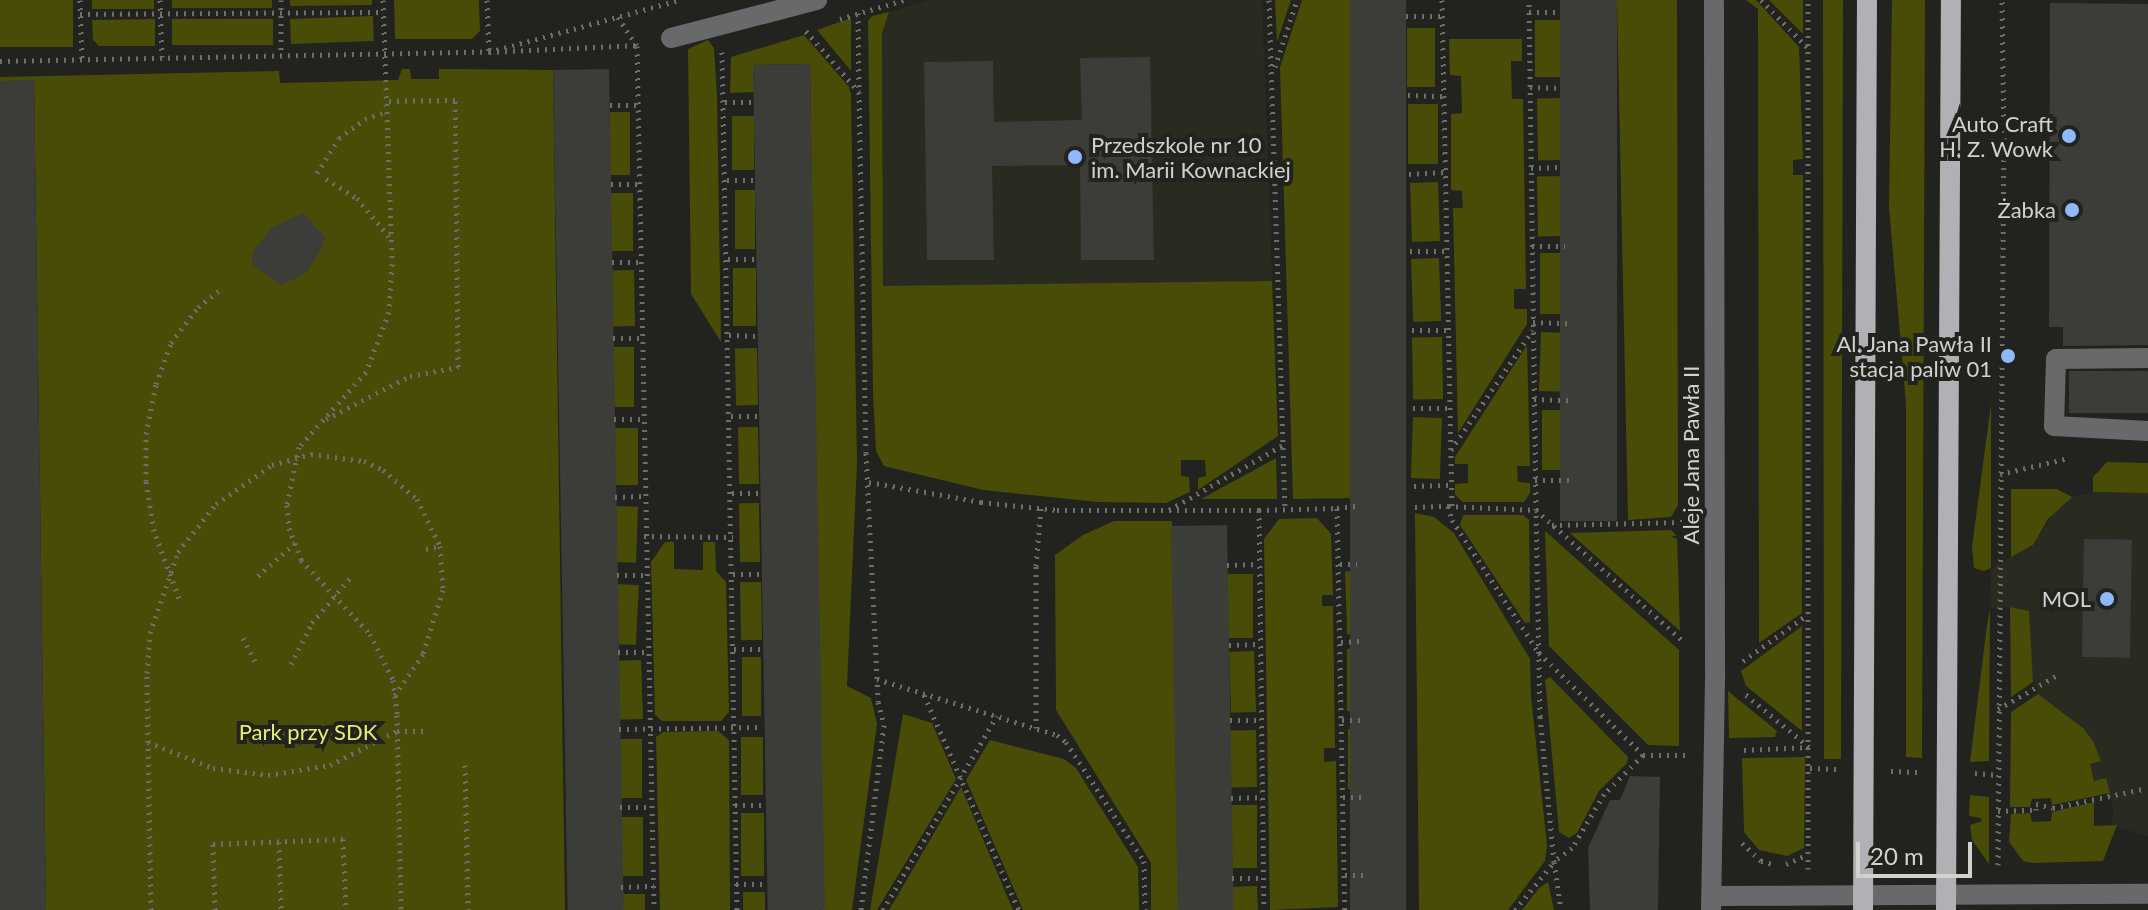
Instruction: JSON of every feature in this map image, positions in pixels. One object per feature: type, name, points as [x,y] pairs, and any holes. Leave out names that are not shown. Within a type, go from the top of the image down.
[{"type":"main road","points":[[1863,903],[1867,0]]},
{"type":"main road","points":[[1946,902],[1951,0]]},
{"type":"street","points":[[671,38],[817,0]]},
{"type":"street","name":"Aleje Jana Pawła II","points":[[1712,903],[1715,670],[1714,0]]},
{"type":"street","points":[[2148,358],[2056,359],[2054,426],[2148,431]]},
{"type":"street","points":[[1712,903],[1807,896],[1863,903],[1946,902],[1997,897],[2078,903],[2148,894]]},
{"type":"path","points":[[80,0],[82,59]]},
{"type":"path","points":[[160,0],[162,57]]},
{"type":"path","points":[[281,0],[281,55]]},
{"type":"path","points":[[383,0],[391,301],[377,351],[355,386],[304,439],[295,458],[287,505],[295,543],[311,574],[355,615],[380,649],[395,695],[401,910]]},
{"type":"path","points":[[487,0],[489,52]]},
{"type":"path","points":[[489,52],[679,0]]},
{"type":"path","points":[[832,21],[904,0]]},
{"type":"path","points":[[1269,0],[1285,508]]},
{"type":"path","points":[[1273,72],[1297,0]]},
{"type":"path","points":[[1442,0],[1452,520],[1539,653],[1643,755],[1604,794],[1572,848],[1554,862],[1515,910]]},
{"type":"path","points":[[1529,0],[1540,717],[1561,910]]},
{"type":"path","points":[[1761,0],[1808,49]]},
{"type":"path","points":[[1807,896],[1810,768],[1807,615],[1808,0]]},
{"type":"path","points":[[1997,897],[2004,156],[2002,0]]},
{"type":"path","points":[[80,14],[383,12]]},
{"type":"path","points":[[1529,12],[1560,12]]},
{"type":"path","points":[[858,13],[869,482],[877,679],[884,725],[861,910]]},
{"type":"path","points":[[1406,16],[1442,16]]},
{"type":"path","points":[[618,17],[637,46],[643,496],[654,910]]},
{"type":"path","points":[[791,33],[818,25]]},
{"type":"path","points":[[712,27],[722,51],[725,102],[737,910]]},
{"type":"path","points":[[805,30],[859,92]]},
{"type":"path","points":[[0,61],[489,52],[637,46],[671,38]]},
{"type":"path","points":[[722,51],[736,47]]},
{"type":"path","points":[[1530,87],[1562,88]]},
{"type":"path","points":[[1408,95],[1444,96]]},
{"type":"path","points":[[319,422],[410,376],[458,367],[455,100],[387,101]]},
{"type":"path","points":[[725,102],[754,102]]},
{"type":"path","points":[[610,105],[638,105]]},
{"type":"path","points":[[317,173],[339,138],[365,119],[388,111]]},
{"type":"path","points":[[1531,168],[1563,167]]},
{"type":"path","points":[[1409,174],[1445,172]]},
{"type":"path","points":[[326,179],[357,198],[391,239]]},
{"type":"path","points":[[727,180],[755,180]]},
{"type":"path","points":[[611,184],[639,184]]},
{"type":"path","points":[[1532,246],[1565,246]]},
{"type":"path","points":[[1410,251],[1447,251]]},
{"type":"path","points":[[728,259],[756,259]]},
{"type":"path","points":[[612,262],[640,262]]},
{"type":"path","points":[[179,598],[148,503],[145,456],[150,408],[171,343],[198,307],[222,288]]},
{"type":"path","points":[[1534,326],[1567,323]]},
{"type":"path","points":[[1451,451],[1534,326]]},
{"type":"path","points":[[1412,330],[1448,330]]},
{"type":"path","points":[[729,335],[757,336]]},
{"type":"path","points":[[613,338],[641,338]]},
{"type":"path","points":[[1534,399],[1568,400]]},
{"type":"path","points":[[1413,408],[1449,408]]},
{"type":"path","points":[[731,416],[758,416]]},
{"type":"path","points":[[614,419],[642,419]]},
{"type":"path","points":[[1168,511],[1283,445]]},
{"type":"path","points":[[151,910],[147,652],[158,603],[169,574],[190,533],[216,504],[252,476],[311,454],[347,456],[383,470],[417,499],[428,515],[440,546],[444,578],[438,611],[423,654],[395,695]]},
{"type":"path","points":[[2000,474],[2079,459]]},
{"type":"path","points":[[1535,480],[1570,480]]},
{"type":"path","points":[[869,482],[966,500],[1104,512],[1356,506]]},
{"type":"path","points":[[1414,486],[1452,485]]},
{"type":"path","points":[[732,493],[759,493]]},
{"type":"path","points":[[615,497],[643,496]]},
{"type":"path","points":[[1415,507],[1536,510],[1715,670],[1809,747]]},
{"type":"path","points":[[1036,728],[1036,566],[1041,508]]},
{"type":"path","points":[[1337,508],[1345,910]]},
{"type":"path","points":[[1259,510],[1264,910]]},
{"type":"path","points":[[1552,525],[1685,522]]},
{"type":"path","points":[[644,536],[733,537]]},
{"type":"path","points":[[258,576],[295,543]]},
{"type":"path","points":[[426,549],[440,546]]},
{"type":"path","points":[[1227,565],[1259,564]]},
{"type":"path","points":[[1340,564],[1357,564]]},
{"type":"path","points":[[733,574],[761,574]]},
{"type":"path","points":[[617,575],[645,575]]},
{"type":"path","points":[[291,664],[312,623],[350,578]]},
{"type":"path","points":[[1736,686],[1735,667],[1807,615]]},
{"type":"path","points":[[243,638],[255,662]]},
{"type":"path","points":[[1341,642],[1359,641]]},
{"type":"path","points":[[1229,645],[1260,644]]},
{"type":"path","points":[[734,649],[762,649]]},
{"type":"path","points":[[618,652],[647,652]]},
{"type":"path","points":[[1998,709],[2056,676]]},
{"type":"path","points":[[877,679],[1036,728],[1057,735],[1066,742],[1144,861],[1145,910]]},
{"type":"path","points":[[924,694],[1019,910]]},
{"type":"path","points":[[883,910],[997,716]]},
{"type":"path","points":[[1230,720],[1261,720]]},
{"type":"path","points":[[1342,720],[1360,720]]},
{"type":"path","points":[[619,729],[762,727]]},
{"type":"path","points":[[148,742],[213,768],[268,775],[330,765],[397,731],[423,731]]},
{"type":"path","points":[[1736,750],[1809,747]]},
{"type":"path","points":[[465,765],[468,910]]},
{"type":"path","points":[[1810,768],[1998,775]]},
{"type":"path","points":[[1998,811],[2036,810],[2036,804],[2053,808],[2143,789]]},
{"type":"path","points":[[1231,798],[1262,797]]},
{"type":"path","points":[[1343,797],[1362,797]]},
{"type":"path","points":[[735,805],[764,805]]},
{"type":"path","points":[[620,807],[651,807]]},
{"type":"path","points":[[1738,837],[1750,853],[1774,865],[1786,864],[1808,854]]},
{"type":"path","points":[[215,910],[213,844],[343,839],[346,910]]},
{"type":"path","points":[[279,842],[281,910]]},
{"type":"path","points":[[1345,875],[1363,875]]},
{"type":"path","points":[[1232,878],[1263,878]]},
{"type":"path","points":[[736,884],[765,884]]},
{"type":"path","points":[[621,887],[654,886]]},
{"type":"shaded area","name":"Przedszkole nr 10 im. Marii Kownackiej","points":[[930,0],[1262,0],[1277,409],[884,449],[882,32],[889,12]]},
{"type":"shaded area","name":"MOL","points":[[2093,492],[2148,493],[2148,836],[2112,826],[2113,807],[2106,779],[2095,781],[2090,764],[2056,711],[2038,694],[2030,667],[2029,611],[2010,607],[1990,609],[1991,568],[2033,545],[2058,507],[2072,497]]},
{"type":"green space","points":[[0,0],[73,0],[73,47],[0,47]]},
{"type":"green space","points":[[92,0],[154,0],[154,9],[92,9]]},
{"type":"green space","points":[[172,0],[272,0],[272,8],[172,8]]},
{"type":"green space","points":[[290,0],[372,0],[372,5],[290,6]]},
{"type":"green space","points":[[394,0],[479,0],[480,31],[472,39],[395,39]]},
{"type":"green space","points":[[1275,0],[1291,0],[1277,42]]},
{"type":"green space","points":[[1302,0],[1350,0],[1356,498],[1293,499],[1280,67]]},
{"type":"green space","points":[[1617,0],[1677,0],[1678,505],[1671,517],[1628,520]]},
{"type":"green space","points":[[1746,0],[1756,0],[1799,47],[1803,159],[1793,160],[1793,175],[1803,175],[1802,613],[1759,643],[1758,9]]},
{"type":"green space","points":[[1769,0],[1803,0],[1803,34]]},
{"type":"green space","points":[[1823,0],[1843,0],[1841,759],[1824,759]]},
{"type":"green space","points":[[1892,0],[1925,0],[1922,758],[1906,757],[1906,404],[1889,207]]},
{"type":"green space","points":[[889,12],[882,33],[883,286],[1272,281],[1278,436],[1198,490],[1198,478],[1206,476],[1205,460],[1181,460],[1181,476],[1189,477],[1190,492],[1166,503],[1098,502],[983,490],[884,466],[876,451],[873,394],[868,21],[872,16]]},
{"type":"green space","points":[[373,16],[374,41],[291,44],[290,19]]},
{"type":"green space","points":[[851,18],[851,71],[817,30]]},
{"type":"green space","points":[[155,19],[155,46],[99,46],[93,40],[92,20]]},
{"type":"green space","points":[[172,19],[273,19],[273,45],[172,45]]},
{"type":"green space","points":[[1535,20],[1561,20],[1561,77],[1535,77]]},
{"type":"green space","points":[[1407,28],[1435,28],[1435,87],[1407,87]]},
{"type":"green space","points":[[804,35],[849,87],[851,94],[857,463],[847,686],[871,698],[877,724],[852,910],[822,910],[810,64],[753,65],[754,92],[730,93],[731,57]]},
{"type":"green space","points":[[1449,39],[1522,39],[1522,61],[1511,61],[1512,99],[1523,99],[1526,289],[1514,289],[1514,309],[1527,309],[1527,324],[1458,433],[1453,208],[1463,208],[1462,191],[1451,190],[1451,114],[1462,113],[1461,76],[1450,75]]},
{"type":"green space","points":[[708,40],[714,48],[717,96],[721,342],[691,294],[688,49]]},
{"type":"green space","name":"Park przy SDK","points":[[402,69],[410,69],[411,79],[439,79],[439,69],[553,70],[565,910],[46,910],[34,81],[0,81],[0,77],[279,71],[280,83],[398,80]]},
{"type":"green space","points":[[1537,98],[1562,98],[1563,160],[1538,160]]},
{"type":"green space","points":[[1408,104],[1438,104],[1438,164],[1408,164]]},
{"type":"green space","points":[[610,112],[630,112],[630,175],[610,175]]},
{"type":"green space","points":[[732,116],[754,116],[754,170],[732,170]]},
{"type":"green space","points":[[1537,176],[1564,176],[1565,236],[1538,236]]},
{"type":"green space","points":[[1438,182],[1440,241],[1412,242],[1410,183]]},
{"type":"green space","points":[[735,190],[755,190],[755,249],[735,249]]},
{"type":"green space","points":[[611,193],[633,193],[633,251],[611,251]]},
{"type":"green space","points":[[1540,253],[1565,253],[1565,314],[1540,314]]},
{"type":"green space","points":[[1439,258],[1441,321],[1413,322],[1411,259]]},
{"type":"green space","points":[[733,268],[756,268],[756,326],[733,326]]},
{"type":"green space","points":[[612,270],[634,270],[635,326],[613,326]]},
{"type":"green space","points":[[1541,332],[1567,333],[1565,392],[1539,391]]},
{"type":"green space","points":[[1442,337],[1443,399],[1413,400],[1412,338]]},
{"type":"green space","points":[[1527,345],[1530,466],[1517,466],[1518,482],[1530,483],[1530,493],[1524,502],[1463,502],[1455,495],[1455,484],[1468,483],[1468,464],[1455,464],[1455,457]]},
{"type":"green space","points":[[613,347],[634,347],[634,407],[613,407]]},
{"type":"green space","points":[[735,348],[757,348],[758,405],[736,405]]},
{"type":"green space","points":[[1991,404],[1991,568],[1984,571],[1974,568],[1972,547]]},
{"type":"green space","points":[[1542,410],[1569,410],[1569,470],[1542,470]]},
{"type":"green space","points":[[1413,417],[1442,418],[1440,479],[1411,478]]},
{"type":"green space","points":[[738,427],[758,427],[759,484],[739,484]]},
{"type":"green space","points":[[615,428],[638,428],[638,485],[615,485]]},
{"type":"green space","points":[[1276,458],[1277,499],[1201,499]]},
{"type":"green space","points":[[2107,462],[2148,463],[2148,493],[2093,492],[2093,477]]},
{"type":"green space","points":[[2011,489],[2057,489],[2072,497],[2048,519],[2033,545],[2011,557]]},
{"type":"green space","points":[[739,503],[759,503],[760,562],[740,562]]},
{"type":"green space","points":[[615,506],[638,507],[636,563],[613,562]]},
{"type":"green space","points":[[1415,513],[1434,517],[1454,533],[1530,659],[1547,845],[1545,861],[1508,910],[1419,910]]},
{"type":"green space","points":[[1463,515],[1523,515],[1529,520],[1530,622],[1525,623],[1460,525]]},
{"type":"green space","points":[[1317,518],[1331,534],[1333,595],[1322,595],[1322,606],[1333,606],[1335,748],[1324,748],[1324,762],[1336,761],[1338,907],[1270,910],[1264,539],[1279,519]]},
{"type":"green space","points":[[1114,521],[1172,521],[1181,910],[1151,910],[1151,863],[1056,710],[1055,555],[1083,535]]},
{"type":"green space","points":[[1671,530],[1677,536],[1680,631],[1570,533]]},
{"type":"green space","points":[[1545,531],[1679,650],[1679,746],[1648,745],[1549,646]]},
{"type":"green space","points":[[665,542],[674,542],[674,569],[703,570],[703,542],[715,542],[716,571],[726,582],[729,712],[721,721],[662,721],[655,715],[651,562]]},
{"type":"green space","points":[[1345,571],[1357,571],[1359,634],[1347,634]]},
{"type":"green space","points":[[1228,574],[1253,574],[1253,638],[1228,638]]},
{"type":"green space","points":[[740,582],[761,582],[762,640],[741,640]]},
{"type":"green space","points":[[617,584],[639,585],[636,645],[614,644]]},
{"type":"green space","points":[[2010,607],[2029,611],[2033,682],[2011,697]]},
{"type":"green space","points":[[1990,609],[1989,761],[1970,762],[1987,625]]},
{"type":"green space","points":[[1802,626],[1802,731],[1746,686],[1741,671]]},
{"type":"green space","points":[[1347,649],[1359,649],[1359,711],[1347,711]]},
{"type":"green space","points":[[1254,651],[1256,712],[1231,713],[1229,652]]},
{"type":"green space","points":[[742,657],[761,657],[761,716],[742,716]]},
{"type":"green space","points":[[641,660],[643,719],[620,720],[618,661]]},
{"type":"green space","points":[[1550,677],[1628,757],[1627,763],[1599,791],[1577,833],[1569,838],[1559,832],[1545,680]]},
{"type":"green space","points":[[1728,691],[1777,731],[1775,737],[1729,738]]},
{"type":"green space","points":[[2038,694],[2084,729],[2093,741],[2101,761],[2090,764],[2094,781],[2106,778],[2110,793],[2052,805],[2051,798],[2032,799],[2030,807],[2010,807],[2011,712]]},
{"type":"green space","points":[[903,714],[932,723],[956,779],[877,910],[870,910]]},
{"type":"green space","points":[[1348,729],[1360,729],[1360,789],[1348,789]]},
{"type":"green space","points":[[1230,730],[1256,730],[1257,787],[1231,787]]},
{"type":"green space","points":[[718,731],[729,740],[730,910],[660,910],[656,737],[663,732]]},
{"type":"green space","points":[[741,737],[763,737],[763,795],[741,795]]},
{"type":"green space","points":[[619,739],[642,739],[642,798],[619,798]]},
{"type":"green space","points":[[990,740],[1064,759],[1076,768],[1138,867],[1139,910],[1023,910],[966,780]]},
{"type":"green space","points":[[1805,757],[1804,848],[1787,856],[1759,850],[1744,832],[1742,758]]},
{"type":"green space","points":[[961,787],[1013,910],[889,910]]},
{"type":"green space","points":[[1970,795],[1989,797],[1989,864],[1972,840],[1970,825],[1982,821],[1981,818],[1969,816]]},
{"type":"green space","points":[[2094,802],[2094,826],[2117,825],[2103,861],[2032,863],[2023,861],[2009,842],[2011,814],[2030,813],[2032,822],[2051,821],[2052,812]]},
{"type":"green space","points":[[1231,805],[1257,805],[1257,868],[1231,868]]},
{"type":"green space","points":[[1350,805],[1362,805],[1362,867],[1350,867]]},
{"type":"green space","points":[[741,813],[764,813],[764,876],[741,876]]},
{"type":"green space","points":[[620,817],[643,817],[643,876],[620,876]]},
{"type":"green space","points":[[1548,882],[1554,910],[1522,910],[1539,888]]},
{"type":"green space","points":[[1351,883],[1363,883],[1364,910],[1352,910]]},
{"type":"green space","points":[[1257,886],[1258,910],[1233,910],[1232,887]]},
{"type":"green space","points":[[743,892],[765,892],[765,910],[743,910]]},
{"type":"green space","points":[[621,894],[645,894],[645,910],[621,910]]},
{"type":"building","points":[[1350,0],[1406,0],[1406,910],[1350,910]]},
{"type":"building","points":[[1560,0],[1617,0],[1617,521],[1560,521]]},
{"type":"building","points":[[2050,3],[2148,4],[2148,345],[2063,346],[2063,327],[2049,327]]},
{"type":"building","name":"Przedszkole nr 10 im. Marii Kownackiej","points":[[1150,57],[1154,260],[1081,260],[1080,165],[992,166],[994,260],[927,260],[924,62],[993,61],[994,122],[1082,120],[1080,58]]},
{"type":"building","points":[[810,64],[825,910],[768,910],[753,65]]},
{"type":"building","points":[[609,69],[624,910],[568,910],[553,70]]},
{"type":"building","points":[[34,80],[46,910],[0,910],[0,81]]},
{"type":"building","points":[[303,213],[325,237],[322,248],[306,273],[281,285],[252,264],[253,252],[271,228]]},
{"type":"building","points":[[2069,371],[2148,371],[2148,413],[2069,413]]},
{"type":"building","points":[[1227,525],[1234,910],[1178,910],[1171,526]]},
{"type":"building","name":"MOL","points":[[2084,539],[2132,540],[2130,658],[2082,657]]},
{"type":"building","points":[[1630,776],[1660,777],[1658,910],[1590,910],[1588,848],[1610,800],[1620,800]]},
{"type":"place","name":"Auto Craft H. Z. Wowk","points":[[2069,136]]},
{"type":"place","name":"Przedszkole nr 10 im. Marii Kownackiej","points":[[1075,157]]},
{"type":"place","name":"Żabka","points":[[2072,210]]},
{"type":"place","name":"Al. Jana Pawła II stacja paliw 01","points":[[2008,356]]},
{"type":"place","name":"MOL","points":[[2107,599]]}]
